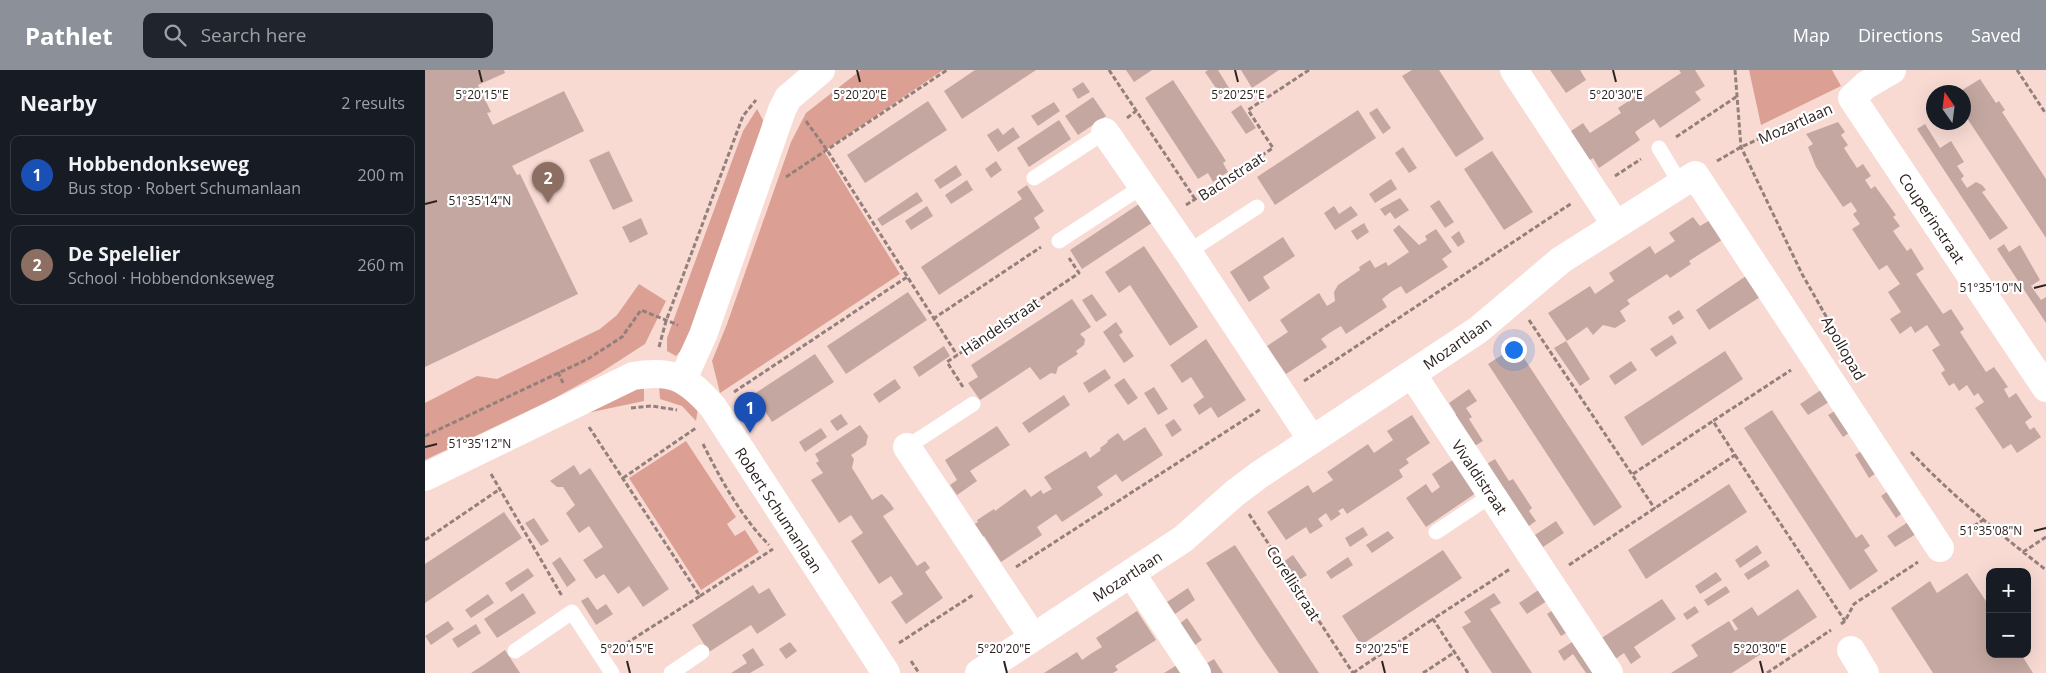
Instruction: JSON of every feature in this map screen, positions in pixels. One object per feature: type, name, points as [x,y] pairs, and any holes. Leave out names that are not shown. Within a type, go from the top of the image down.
[{"type":"street","points":[[425,477],[575,406],[633,376],[653,373],[683,378],[703,335],[781,110],[789,98],[821,70]]},
{"type":"street","points":[[1514,70],[1616,225]]},
{"type":"street","points":[[1852,98],[1866,85],[1892,70]]},
{"type":"street","name":"Couperinstraat","points":[[1852,98],[2046,388]]},
{"type":"street","points":[[1105,132],[1188,252],[1312,440]]},
{"type":"street","name":"Mozartlaan","points":[[979,673],[1183,539],[1235,492],[1478,330],[1561,260],[1688,179]]},
{"type":"street","name":"Apollopad","points":[[1688,179],[1814,355],[1941,548]]},
{"type":"street","name":"Vivaldistraat","points":[[1412,374],[1609,673]]},
{"type":"street","name":"Robert Schumanlaan","points":[[683,378],[699,391],[713,407],[887,673]]},
{"type":"street","points":[[907,447],[1033,637]]},
{"type":"street","points":[[1131,574],[1197,673]]},
{"type":"street","points":[[1851,650],[1865,673]]},
{"type":"lane","points":[[1034,178],[1105,132]]},
{"type":"lane","points":[[1659,148],[1688,179]]},
{"type":"lane","points":[[1059,241],[1143,186]]},
{"type":"lane","points":[[1188,252],[1257,207]]},
{"type":"lane","points":[[907,447],[973,404]]},
{"type":"lane","points":[[1436,532],[1492,495]]},
{"type":"lane","points":[[515,651],[572,612],[612,673]]},
{"type":"lane","points":[[671,673],[702,652]]},
{"type":"path","points":[[755,187],[785,178],[947,70]]},
{"type":"path","points":[[1109,70],[1195,199]]},
{"type":"path","name":"Bachstraat","points":[[1165,218],[1273,148],[1248,110],[1309,70]]},
{"type":"path","name":"Apollopad","points":[[1735,70],[1741,147],[1802,274],[1849,357]]},
{"type":"path","points":[[2017,70],[2046,114]]},
{"type":"path","points":[[653,373],[666,321],[743,116],[760,95]]},
{"type":"path","points":[[899,643],[1283,395],[1736,97]]},
{"type":"path","points":[[789,98],[827,150],[957,355]]},
{"type":"path","name":"Mozartlaan","points":[[1688,179],[1741,147],[1852,98]]},
{"type":"path","points":[[933,319],[1053,238],[1059,241]]},
{"type":"path","name":"Händelstraat","points":[[973,404],[947,362],[1079,273],[1059,241]]},
{"type":"path","points":[[623,478],[695,429],[703,413],[907,277]]},
{"type":"path","points":[[1515,299],[1655,509]]},
{"type":"path","points":[[425,436],[588,358],[622,337],[641,310],[703,335]]},
{"type":"path","points":[[1633,474],[1814,355]]},
{"type":"path","points":[[558,372],[575,406],[700,596]]},
{"type":"path","points":[[1713,421],[1845,621]]},
{"type":"path","points":[[1910,451],[1934,477],[1983,520],[2046,570]]},
{"type":"path","points":[[478,452],[572,612]]},
{"type":"path","points":[[1547,579],[1735,455]]},
{"type":"path","points":[[425,540],[500,489]]},
{"type":"path","name":"Corellistraat","points":[[1235,492],[1353,673],[1531,554]]},
{"type":"path","points":[[1767,673],[1845,621],[1854,604],[1983,520]]},
{"type":"path","points":[[2023,552],[2046,537]]},
{"type":"path","points":[[602,658],[774,549]]},
{"type":"path","points":[[1433,620],[1468,673]]},
{"type":"path","points":[[1423,673],[1455,652]]},
{"type":"shaded area","points":[[861,70],[943,70],[824,151],[900,274],[720,393],[712,361],[727,324],[791,142],[806,113]]},
{"type":"shaded area","points":[[1749,70],[1832,70],[1841,86],[1761,125]]},
{"type":"shaded area","points":[[757,109],[763,120],[759,145],[691,338],[676,356],[667,351],[667,338],[743,131]]},
{"type":"shaded area","points":[[639,284],[666,301],[645,344],[600,373],[555,398],[425,460],[425,403],[477,376],[497,379],[600,329],[617,315]]},
{"type":"shaded area","points":[[644,385],[644,401],[587,413]]},
{"type":"shaded area","points":[[659,386],[674,389],[698,408],[696,421],[682,406],[660,399]]},
{"type":"shaded area","points":[[686,441],[736,517],[727,524],[735,536],[745,530],[759,552],[701,590],[629,478]]},
{"type":"building","points":[[425,70],[504,70],[505,73],[478,85],[491,112],[487,113],[493,125],[564,91],[584,131],[512,166],[517,175],[520,174],[578,294],[425,367]]},
{"type":"building","points":[[975,70],[1036,70],[962,119],[944,91]]},
{"type":"building","points":[[1126,70],[1152,70],[1134,82]]},
{"type":"building","points":[[1208,70],[1218,70],[1229,88],[1220,94],[1205,72]]},
{"type":"building","points":[[1241,70],[1279,70],[1252,88]]},
{"type":"building","points":[[1412,70],[1439,70],[1484,139],[1456,157],[1402,76]]},
{"type":"building","points":[[1550,70],[1580,70],[1586,80],[1566,93]]},
{"type":"building","points":[[1679,70],[1695,70],[1705,86],[1695,92],[1701,100],[1660,128],[1654,119],[1645,125],[1635,132],[1640,140],[1599,168],[1593,158],[1587,162],[1568,133],[1583,123],[1590,133],[1621,113],[1618,108],[1639,94],[1642,99],[1681,73]]},
{"type":"building","points":[[1980,79],[1996,103],[1999,101],[2005,110],[2002,112],[2046,179],[2046,238],[1971,124],[1970,85]]},
{"type":"building","points":[[1173,80],[1226,161],[1223,163],[1228,172],[1213,182],[1208,173],[1198,179],[1145,98]]},
{"type":"building","points":[[1083,82],[1090,92],[1078,99],[1072,89]]},
{"type":"building","points":[[1093,97],[1106,116],[1078,135],[1065,116]]},
{"type":"building","points":[[928,101],[947,130],[865,183],[847,155]]},
{"type":"building","points":[[1054,102],[1060,111],[1038,126],[1031,116]]},
{"type":"building","points":[[1241,105],[1256,128],[1246,134],[1231,112]]},
{"type":"building","points":[[1377,108],[1391,128],[1383,134],[1369,113]]},
{"type":"building","points":[[1358,110],[1376,138],[1275,205],[1257,177]]},
{"type":"building","points":[[1059,120],[1071,139],[1029,167],[1017,148]]},
{"type":"building","points":[[1838,122],[1845,132],[1841,135],[1848,145],[1844,148],[1857,168],[1863,164],[1871,176],[1865,180],[1871,189],[1875,186],[1896,215],[1893,217],[1900,226],[1893,231],[1907,251],[1911,248],[1924,269],[1916,274],[1943,314],[1951,309],[1964,329],[1960,332],[1986,372],[1994,367],[2008,387],[2004,389],[2009,398],[2016,393],[2032,417],[2025,422],[2030,430],[2034,427],[2041,437],[2017,453],[2011,444],[2003,449],[1975,408],[1984,402],[1978,393],[1974,396],[1967,385],[1959,391],[1954,383],[1949,386],[1941,373],[1945,370],[1932,350],[1940,345],[1927,325],[1915,333],[1911,326],[1900,334],[1890,319],[1901,312],[1888,292],[1900,284],[1887,265],[1879,270],[1852,229],[1860,224],[1853,214],[1857,211],[1851,202],[1843,207],[1816,167],[1808,147],[1813,144],[1806,134]]},
{"type":"building","points":[[1925,124],[1926,130],[1929,130],[1940,148],[1951,141],[1964,162],[1957,166],[1964,176],[1961,179],[1967,188],[1976,182],[1982,185],[1986,190],[1982,192],[2008,228],[1990,240],[1917,129]]},
{"type":"building","points":[[1013,127],[1020,137],[998,152],[987,135],[998,128],[1003,135]]},
{"type":"building","points":[[1403,147],[1417,168],[1409,173],[1395,153]]},
{"type":"building","points":[[609,151],[633,201],[613,210],[589,160]]},
{"type":"building","points":[[1492,151],[1533,212],[1504,230],[1464,169]]},
{"type":"building","points":[[996,161],[1002,170],[991,178],[985,169]]},
{"type":"building","points":[[956,165],[962,175],[940,189],[934,180]]},
{"type":"building","points":[[1391,179],[1397,189],[1375,203],[1369,194]]},
{"type":"building","points":[[967,180],[973,190],[951,204],[945,195]]},
{"type":"building","points":[[1027,185],[1044,211],[1034,218],[1040,228],[939,295],[921,267],[1022,199],[1017,192]]},
{"type":"building","points":[[917,192],[923,201],[882,226],[877,219]]},
{"type":"building","points":[[1400,198],[1409,210],[1395,219],[1390,212],[1385,216],[1380,209]]},
{"type":"building","points":[[1439,200],[1454,222],[1445,228],[1430,206]]},
{"type":"building","points":[[1142,202],[1155,221],[1082,269],[1070,250]]},
{"type":"building","points":[[927,206],[933,216],[911,230],[905,221]]},
{"type":"building","points":[[1334,206],[1339,214],[1351,206],[1358,215],[1335,230],[1324,213]]},
{"type":"building","points":[[1693,217],[1700,226],[1712,219],[1725,238],[1689,261],[1691,264],[1670,278],[1667,274],[1627,300],[1630,304],[1620,311],[1626,321],[1615,328],[1603,325],[1593,335],[1587,327],[1567,341],[1548,313],[1590,286],[1595,294],[1614,281],[1609,273],[1650,246],[1655,254],[1675,241],[1669,233]]},
{"type":"building","points":[[641,218],[648,234],[630,243],[622,227]]},
{"type":"building","points":[[1364,223],[1369,232],[1357,240],[1351,231]]},
{"type":"building","points":[[1399,225],[1419,245],[1427,240],[1425,236],[1436,229],[1452,252],[1442,259],[1448,267],[1406,294],[1401,286],[1391,292],[1382,299],[1387,307],[1346,334],[1341,326],[1331,332],[1321,339],[1327,347],[1286,374],[1267,346],[1288,332],[1280,320],[1319,293],[1327,306],[1335,301],[1334,292],[1338,285],[1360,270],[1359,267],[1370,260],[1375,268],[1386,262],[1388,266],[1409,252],[1393,230]]},
{"type":"building","points":[[1459,231],[1465,242],[1458,247],[1451,237]]},
{"type":"building","points":[[1283,237],[1295,256],[1263,277],[1270,288],[1249,302],[1230,272]]},
{"type":"building","points":[[2004,244],[2009,252],[2020,245],[2040,280],[2031,286],[2041,300],[2046,297],[2046,323],[1997,249]]},
{"type":"building","points":[[1144,246],[1198,327],[1170,346],[1130,285],[1119,293],[1105,272]]},
{"type":"building","points":[[1746,276],[1760,297],[1709,330],[1696,310]]},
{"type":"building","points":[[908,292],[927,320],[846,374],[827,346]]},
{"type":"building","points":[[1092,294],[1107,315],[1096,322],[1082,300]]},
{"type":"building","points":[[1072,299],[1091,327],[1080,334],[1085,339],[1084,345],[1076,351],[1078,354],[1058,367],[1056,374],[1051,373],[1040,380],[1030,367],[980,400],[968,383],[978,377],[971,365]]},
{"type":"building","points":[[1679,310],[1684,318],[1673,325],[1668,317]]},
{"type":"building","points":[[1116,322],[1123,332],[1119,335],[1134,356],[1124,363],[1103,332]]},
{"type":"building","points":[[1672,335],[1677,343],[1656,357],[1650,349]]},
{"type":"building","points":[[1206,339],[1246,400],[1218,418],[1211,407],[1199,415],[1193,405],[1204,397],[1191,377],[1182,383],[1170,365]]},
{"type":"building","points":[[1566,341],[1590,379],[1580,386],[1554,348]]},
{"type":"building","points":[[944,346],[950,356],[919,377],[913,367]]},
{"type":"building","points":[[1516,346],[1622,507],[1594,526],[1488,364]]},
{"type":"building","points":[[1725,351],[1743,379],[1642,446],[1624,417]]},
{"type":"building","points":[[815,354],[834,382],[772,422],[754,394]]},
{"type":"building","points":[[1631,361],[1637,370],[1615,385],[1609,376]]},
{"type":"building","points":[[1105,369],[1111,378],[1089,393],[1083,383]]},
{"type":"building","points":[[1124,378],[1138,398],[1128,405],[1114,385]]},
{"type":"building","points":[[895,379],[901,388],[879,403],[873,394]]},
{"type":"building","points":[[1154,387],[1168,409],[1158,415],[1144,393]]},
{"type":"building","points":[[1469,389],[1477,401],[1466,408],[1472,417],[1469,419],[1483,441],[1473,447],[1453,416],[1456,414],[1449,403]]},
{"type":"building","points":[[1821,390],[1829,402],[1808,415],[1800,404]]},
{"type":"building","points":[[1064,395],[1070,405],[1029,433],[1022,423]]},
{"type":"building","points":[[1838,409],[1852,431],[1843,437],[1828,415]]},
{"type":"building","points":[[1772,410],[1856,538],[1862,534],[1870,546],[1864,550],[1878,571],[1850,590],[1744,428]]},
{"type":"building","points":[[841,414],[848,424],[837,431],[830,421]]},
{"type":"building","points":[[1412,415],[1430,443],[1406,459],[1409,463],[1399,470],[1403,477],[1347,514],[1343,508],[1338,511],[1341,514],[1331,521],[1326,513],[1318,519],[1323,526],[1310,534],[1306,527],[1286,540],[1267,512],[1308,485],[1313,493],[1333,480],[1327,472],[1368,444],[1374,453],[1393,440],[1387,431]]},
{"type":"building","points":[[1174,419],[1182,430],[1172,437],[1165,425]]},
{"type":"building","points":[[860,425],[868,436],[866,445],[851,455],[854,459],[852,468],[872,500],[882,494],[890,503],[894,509],[883,516],[917,566],[925,561],[930,568],[925,572],[943,598],[906,624],[891,602],[903,594],[891,576],[879,584],[851,541],[863,533],[851,515],[839,523],[811,480],[823,473],[816,463],[819,461],[815,454]]},
{"type":"building","points":[[997,426],[1010,445],[970,471],[977,481],[957,495],[950,485],[957,480],[945,460]]},
{"type":"building","points":[[1145,427],[1163,455],[1122,482],[1116,474],[1097,487],[1103,495],[1062,522],[1056,514],[1037,527],[1042,535],[1001,562],[984,536],[980,539],[971,526],[978,522],[977,520],[994,509],[995,511],[1025,489],[1031,497],[1041,490],[1043,494],[1052,489],[1044,477],[1086,451],[1090,458],[1118,433],[1124,441]]},
{"type":"building","points":[[821,428],[827,437],[805,452],[799,442]]},
{"type":"building","points":[[1864,449],[1879,471],[1869,478],[1855,455]]},
{"type":"building","points":[[1454,459],[1476,493],[1426,527],[1406,498],[1426,484],[1432,493],[1440,487],[1432,474]]},
{"type":"building","points":[[1495,459],[1509,481],[1513,479],[1532,508],[1529,511],[1536,521],[1526,528],[1485,465]]},
{"type":"building","points":[[574,465],[580,475],[590,468],[669,589],[643,607],[629,586],[618,594],[604,574],[596,579],[583,560],[603,547],[589,526],[579,533],[566,513],[575,505],[563,487],[557,487],[550,481]]},
{"type":"building","points":[[1729,484],[1747,512],[1646,579],[1628,550]]},
{"type":"building","points":[[1891,489],[1905,511],[1896,518],[1881,496]]},
{"type":"building","points":[[504,512],[522,538],[425,603],[425,564]]},
{"type":"building","points":[[534,518],[549,541],[541,546],[525,523]]},
{"type":"building","points":[[1556,521],[1564,533],[1543,547],[1535,535]]},
{"type":"building","points":[[1908,522],[1916,534],[1895,547],[1887,536]]},
{"type":"building","points":[[1363,527],[1368,535],[1350,547],[1345,538]]},
{"type":"building","points":[[1388,531],[1394,538],[1372,553],[1366,545]]},
{"type":"building","points":[[1235,545],[1319,673],[1279,673],[1259,644],[1206,563]]},
{"type":"building","points":[[1757,545],[1762,553],[1740,568],[1735,560]]},
{"type":"building","points":[[1443,550],[1462,578],[1361,645],[1342,616]]},
{"type":"building","points":[[1293,555],[1307,575],[1296,582],[1283,562]]},
{"type":"building","points":[[560,557],[576,580],[567,587],[552,563]]},
{"type":"building","points":[[1348,557],[1353,565],[1331,579],[1326,572]]},
{"type":"building","points":[[1766,560],[1770,566],[1748,580],[1744,574]]},
{"type":"building","points":[[528,568],[534,576],[511,592],[505,583]]},
{"type":"building","points":[[1716,572],[1722,580],[1700,594],[1695,586]]},
{"type":"building","points":[[1967,573],[1986,601],[1986,658],[2024,658],[2033,673],[1933,673],[1891,608],[1930,581],[1937,593]]},
{"type":"building","points":[[753,585],[759,594],[769,588],[786,615],[757,634],[751,625],[709,652],[692,625]]},
{"type":"building","points":[[1726,586],[1730,592],[1708,606],[1704,600]]},
{"type":"building","points":[[1188,588],[1195,600],[1175,614],[1167,602]]},
{"type":"building","points":[[1540,589],[1547,601],[1527,614],[1519,603]]},
{"type":"building","points":[[1798,589],[1817,617],[1732,673],[1671,673],[1698,656],[1691,645],[1729,621],[1735,631],[1738,629],[1732,620],[1752,607],[1758,616]]},
{"type":"building","points":[[523,593],[536,613],[497,638],[484,619]]},
{"type":"building","points":[[1494,593],[1501,603],[1490,609],[1532,673],[1492,673],[1462,627],[1471,622],[1464,612]]},
{"type":"building","points":[[488,594],[494,603],[471,618],[465,610]]},
{"type":"building","points":[[588,597],[597,610],[606,604],[613,614],[596,625],[581,601]]},
{"type":"building","points":[[1662,599],[1676,619],[1634,647],[1641,657],[1631,664],[1624,653],[1614,660],[1600,639]]},
{"type":"building","points":[[1695,606],[1699,612],[1687,620],[1683,614]]},
{"type":"building","points":[[1556,608],[1571,630],[1561,636],[1547,614]]},
{"type":"building","points":[[1137,611],[1156,640],[1115,666],[1118,670],[1113,673],[1044,673],[1077,652],[1082,660],[1102,647],[1096,638]]},
{"type":"building","points":[[1187,618],[1202,640],[1192,647],[1178,625]]},
{"type":"building","points":[[448,621],[454,629],[431,645],[425,636]]},
{"type":"building","points":[[476,624],[481,633],[458,648],[452,639]]},
{"type":"building","points":[[1577,639],[1593,673],[1586,673],[1573,654],[1564,661],[1558,651]]},
{"type":"building","points":[[790,642],[797,651],[786,659],[779,649]]},
{"type":"building","points":[[753,648],[764,665],[750,673],[731,673],[747,663],[742,655]]},
{"type":"building","points":[[505,650],[520,673],[471,673],[485,664]]},
{"type":"building","points":[[1214,659],[1223,673],[1210,673],[1204,665]]},
{"type":"building","points":[[1177,665],[1182,673],[1164,673]]},
{"type":"place","name":"De Spelelier","points":[[548,203]]},
{"type":"place","name":"Hobbendonkseweg","points":[[750,433]]}]
